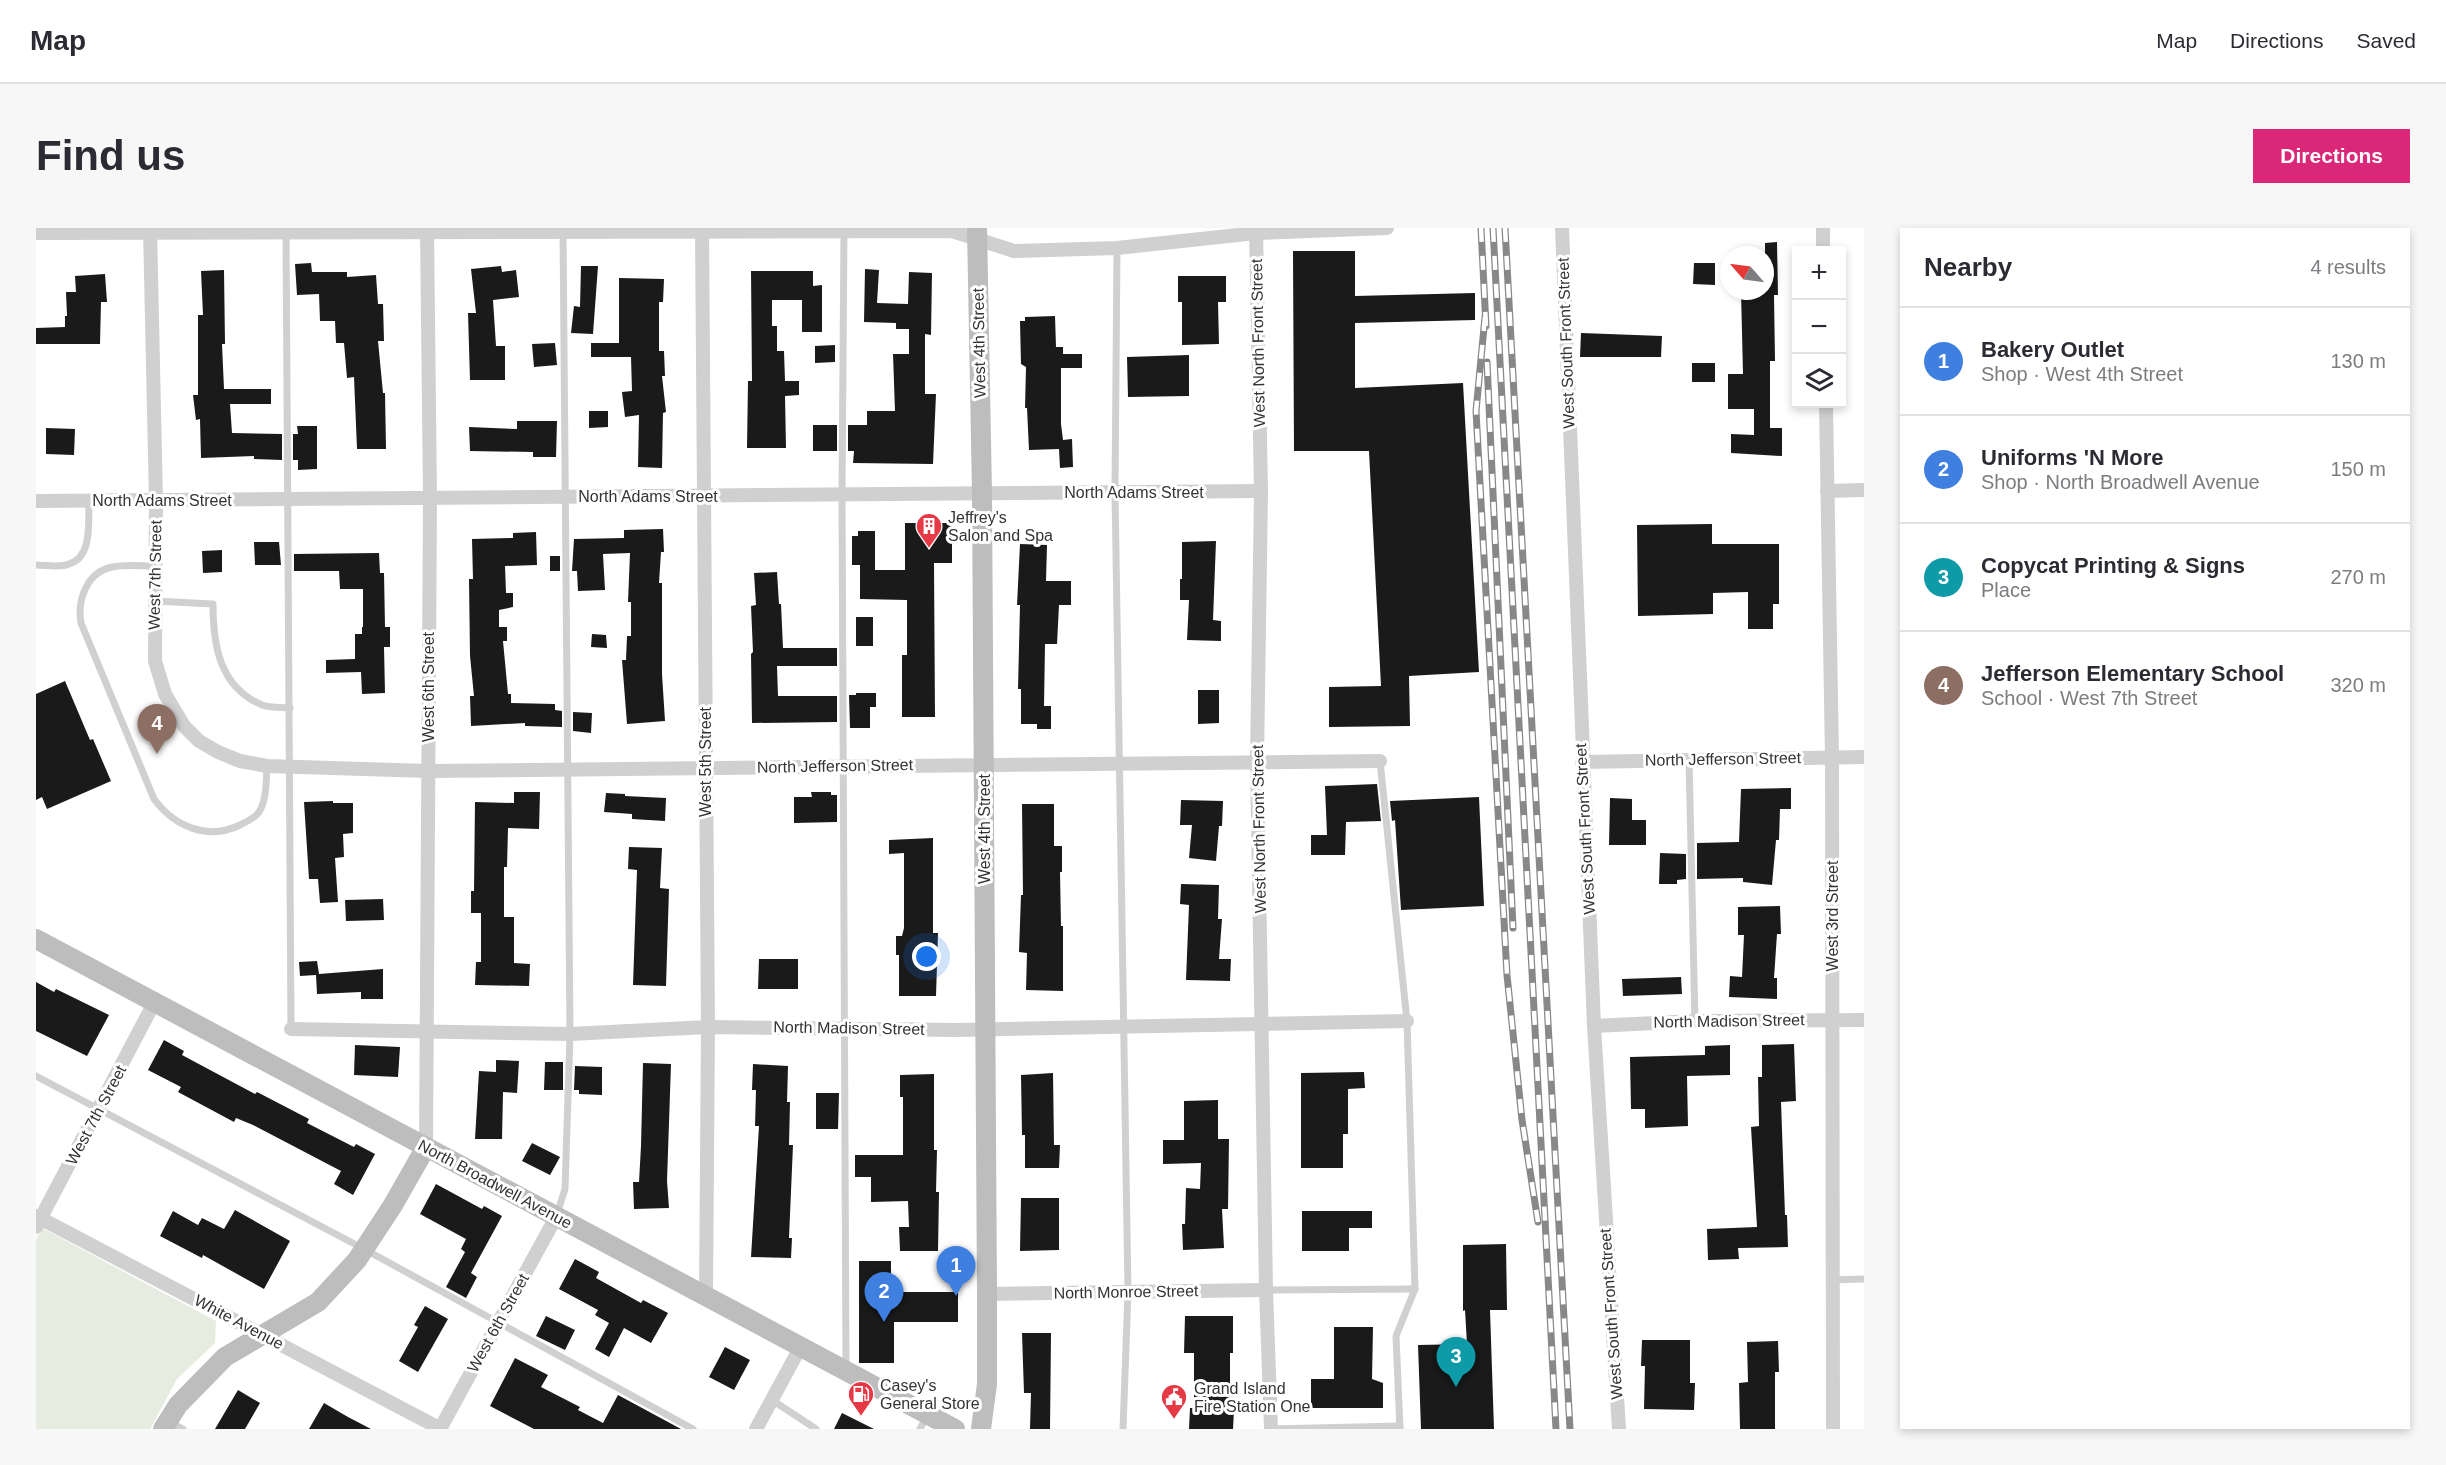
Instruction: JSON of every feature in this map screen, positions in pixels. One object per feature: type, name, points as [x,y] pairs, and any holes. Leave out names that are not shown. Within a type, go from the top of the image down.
[{"type":"main road","name":"West 4th Street","points":[[977,233],[982,493],[987,1294],[987,1384],[981,1429]]},
{"type":"main road","name":"North Broadwell Avenue","points":[[36,939],[846,1370],[924,1422],[955,1429]]},
{"type":"main road","points":[[172,1426],[178,1405],[225,1357],[318,1302],[364,1249],[393,1205],[426,1147]]},
{"type":"street","points":[[36,233],[150,230],[844,229],[977,233],[1014,251],[1116,248],[1256,230],[1387,228]]},
{"type":"street","name":"West South Front Street","points":[[1562,228],[1594,1026],[1619,1429]]},
{"type":"street","points":[[1823,228],[1823,246]]},
{"type":"street","name":"West 7th Street","points":[[150,230],[156,501],[154,645],[158,672],[165,694],[184,726],[199,741],[218,752],[246,762],[291,768]]},
{"type":"street","name":"West 6th Street","points":[[426,1147],[430,498],[427,230]]},
{"type":"street","name":"West 5th Street","points":[[702,230],[708,1027],[706,1296]]},
{"type":"street","name":"West North Front Street","points":[[1256,230],[1261,491],[1257,761],[1266,1290],[1271,1429]]},
{"type":"street","name":"West 3rd Street","points":[[1826,408],[1832,757],[1833,1429]]},
{"type":"street","points":[[1827,491],[1864,490]]},
{"type":"street","name":"North Adams Street","points":[[36,501],[1261,491]]},
{"type":"street","name":"North Jefferson Street","points":[[1582,762],[1864,757]]},
{"type":"street","name":"North Jefferson Street","points":[[291,768],[428,771],[1380,761]]},
{"type":"street","name":"West 7th Street","points":[[38,1221],[100,1110],[154,1003]]},
{"type":"street","name":"North Madison Street","points":[[1594,1026],[1695,1021],[1864,1020]]},
{"type":"street","name":"North Madison Street","points":[[291,1029],[570,1034],[708,1027],[986,1030],[1263,1022],[1407,1021]]},
{"type":"street","name":"West 6th Street","points":[[440,1429],[556,1217]]},
{"type":"street","name":"White Avenue","points":[[38,1221],[440,1429]]},
{"type":"street","name":"North Monroe Street","points":[[987,1294],[1266,1290]]},
{"type":"street","points":[[756,1429],[801,1346]]},
{"type":"lane","points":[[844,229],[842,495],[846,1370]]},
{"type":"lane","points":[[286,230],[291,1029]]},
{"type":"lane","points":[[556,1217],[565,1189],[570,1034],[563,230]]},
{"type":"lane","points":[[1116,248],[1115,492],[1128,1292],[1123,1429]]},
{"type":"lane","points":[[36,565],[67,565],[80,560],[87,545],[89,501]]},
{"type":"lane","points":[[155,566],[112,567],[101,571],[85,589],[79,611],[81,623],[154,799],[164,812],[193,829],[211,833],[228,831],[258,813],[264,798],[267,766]]},
{"type":"lane","points":[[154,601],[213,603],[216,652],[224,672],[241,692],[263,705],[290,708]]},
{"type":"lane","points":[[1689,760],[1695,1021]]},
{"type":"lane","points":[[1271,1429],[1400,1428],[1396,1336],[1414,1289],[1407,1021],[1380,761]]},
{"type":"lane","points":[[36,1076],[364,1249],[693,1429]]},
{"type":"lane","points":[[1831,1280],[1864,1280]]},
{"type":"lane","points":[[1266,1290],[1414,1289]]},
{"type":"lane","points":[[772,1400],[816,1429]]},
{"type":"shaded area","points":[[42,1228],[216,1321],[215,1343],[177,1379],[150,1429],[36,1429],[36,1240]]},
{"type":"building","points":[[1777,242],[1778,295],[1774,295],[1774,246],[1765,246],[1765,243]]},
{"type":"building","points":[[1293,251],[1355,251],[1355,296],[1475,293],[1475,320],[1355,323],[1355,388],[1463,383],[1479,672],[1409,676],[1410,726],[1329,727],[1329,687],[1381,686],[1369,451],[1294,451]]},
{"type":"building","points":[[311,263],[312,272],[347,272],[347,277],[376,275],[378,304],[383,304],[384,341],[378,341],[383,393],[385,393],[386,449],[357,449],[354,377],[347,378],[344,343],[336,343],[335,321],[320,321],[319,294],[297,295],[295,264]]},
{"type":"building","points":[[1694,263],[1715,263],[1715,285],[1693,284]]},
{"type":"building","points":[[501,266],[502,272],[516,270],[519,297],[493,300],[496,346],[505,346],[505,380],[470,380],[468,313],[476,313],[471,269]]},
{"type":"building","points":[[581,266],[598,266],[593,334],[571,333],[574,306],[580,307]]},
{"type":"building","points":[[865,269],[879,270],[877,303],[908,304],[909,272],[932,273],[931,335],[925,334],[925,394],[936,394],[933,464],[853,463],[854,451],[848,451],[848,425],[867,425],[867,411],[895,411],[893,354],[909,354],[909,329],[896,329],[896,323],[864,322]]},
{"type":"building","points":[[224,270],[225,344],[222,344],[224,389],[271,389],[271,404],[230,404],[232,433],[282,434],[282,460],[254,459],[254,456],[201,458],[200,419],[196,420],[193,395],[198,395],[198,315],[203,315],[201,271]]},
{"type":"building","points":[[751,271],[813,271],[813,286],[822,285],[822,332],[802,332],[802,300],[772,300],[772,326],[777,326],[777,351],[784,351],[785,381],[799,381],[799,395],[785,396],[786,448],[747,448],[748,381],[752,381]]},
{"type":"building","points":[[105,274],[107,302],[101,302],[100,344],[36,344],[36,328],[65,327],[66,292],[76,292],[75,276]]},
{"type":"building","points":[[1178,276],[1226,276],[1226,302],[1218,302],[1219,344],[1182,345],[1182,302],[1178,302]]},
{"type":"building","points":[[619,278],[664,279],[663,302],[659,302],[659,351],[664,351],[665,376],[662,376],[666,412],[663,413],[662,468],[638,467],[639,415],[625,417],[622,392],[632,391],[631,357],[591,357],[591,343],[619,343]]},
{"type":"building","points":[[1774,295],[1775,361],[1770,361],[1770,428],[1782,428],[1782,456],[1731,453],[1731,434],[1754,435],[1754,409],[1728,409],[1728,374],[1743,374],[1741,300],[1774,300]]},
{"type":"building","points":[[1055,316],[1056,347],[1063,347],[1063,354],[1082,354],[1082,368],[1061,368],[1061,424],[1063,440],[1072,439],[1073,467],[1060,468],[1059,449],[1029,450],[1027,408],[1025,408],[1026,367],[1021,364],[1020,321],[1025,321],[1025,317]]},
{"type":"building","points":[[1581,333],[1662,336],[1661,357],[1580,357]]},
{"type":"building","points":[[555,343],[557,365],[534,367],[532,344]]},
{"type":"building","points":[[835,345],[835,362],[815,363],[815,346]]},
{"type":"building","points":[[1189,355],[1189,396],[1128,397],[1127,357]]},
{"type":"building","points":[[1692,363],[1715,363],[1715,382],[1692,382]]},
{"type":"building","points":[[589,411],[608,411],[608,427],[589,428]]},
{"type":"building","points":[[517,421],[557,421],[556,457],[533,457],[533,452],[470,451],[469,427],[517,429]]},
{"type":"building","points":[[813,425],[837,425],[837,451],[813,451]]},
{"type":"building","points":[[297,426],[317,426],[317,469],[298,470],[298,460],[293,460],[293,434],[298,434]]},
{"type":"building","points":[[46,428],[75,429],[74,455],[46,454]]},
{"type":"building","points":[[905,523],[952,523],[952,563],[934,563],[935,717],[902,717],[902,655],[907,655],[907,600],[860,599],[860,565],[852,565],[852,536],[858,536],[858,531],[875,531],[875,570],[905,570]]},
{"type":"building","points":[[1712,524],[1712,544],[1779,544],[1779,604],[1773,604],[1773,629],[1748,629],[1748,592],[1713,593],[1713,614],[1638,616],[1637,525]]},
{"type":"building","points":[[663,529],[664,552],[661,552],[659,583],[662,583],[662,674],[665,721],[627,724],[622,660],[626,660],[627,636],[631,636],[631,602],[628,602],[630,553],[603,554],[605,590],[578,591],[577,571],[572,571],[574,539],[624,538],[624,530]]},
{"type":"building","points":[[536,532],[537,565],[505,566],[506,593],[513,593],[513,607],[499,610],[499,627],[507,627],[507,641],[503,641],[508,694],[511,694],[511,703],[555,704],[555,710],[562,711],[562,727],[525,726],[525,723],[471,726],[470,696],[474,696],[470,656],[469,579],[473,579],[472,539],[513,538],[513,533]]},
{"type":"building","points":[[1216,541],[1213,620],[1221,621],[1221,641],[1187,640],[1189,600],[1180,600],[1182,542]]},
{"type":"building","points":[[254,542],[279,542],[281,565],[255,565]]},
{"type":"building","points":[[1020,544],[1047,545],[1046,581],[1071,581],[1071,605],[1059,605],[1057,644],[1045,644],[1044,706],[1051,706],[1051,729],[1037,729],[1037,724],[1021,724],[1021,689],[1018,689],[1020,605],[1017,605]]},
{"type":"building","points":[[222,550],[222,572],[203,573],[202,551]]},
{"type":"building","points":[[379,553],[380,573],[384,573],[385,627],[390,627],[390,647],[384,647],[385,693],[362,694],[361,672],[326,673],[326,660],[355,659],[355,634],[362,634],[363,627],[363,589],[340,589],[339,571],[294,571],[294,554]]},
{"type":"building","points":[[550,556],[560,556],[560,571],[550,571]]},
{"type":"building","points":[[777,572],[783,648],[837,648],[837,666],[777,666],[778,696],[837,696],[837,722],[752,723],[751,606],[756,605],[754,573]]},
{"type":"building","points":[[856,617],[873,617],[873,646],[856,646]]},
{"type":"building","points":[[592,634],[606,635],[607,648],[591,647]]},
{"type":"building","points":[[65,681],[90,740],[93,739],[111,781],[47,809],[42,797],[36,800],[36,694]]},
{"type":"building","points":[[1198,690],[1219,690],[1219,723],[1198,724]]},
{"type":"building","points":[[856,693],[876,693],[876,707],[870,707],[870,728],[850,728],[849,695],[856,695]]},
{"type":"building","points":[[573,712],[592,713],[591,733],[573,731]]},
{"type":"building","points":[[1377,784],[1381,821],[1346,822],[1345,855],[1311,855],[1311,835],[1327,835],[1325,786]]},
{"type":"building","points":[[1791,788],[1791,809],[1780,809],[1779,840],[1776,840],[1772,885],[1743,882],[1743,878],[1697,879],[1697,843],[1739,842],[1741,789]]},
{"type":"building","points":[[514,792],[540,792],[539,829],[508,828],[507,867],[504,867],[504,917],[514,917],[514,963],[530,964],[529,986],[475,985],[476,962],[481,962],[481,913],[471,913],[471,891],[474,891],[475,802],[514,803]]},
{"type":"building","points":[[811,792],[831,792],[831,795],[837,795],[837,822],[794,823],[794,797],[812,797]]},
{"type":"building","points":[[606,793],[666,798],[665,821],[632,819],[632,814],[604,812]]},
{"type":"building","points":[[1479,797],[1484,906],[1401,910],[1395,820],[1392,821],[1390,801]]},
{"type":"building","points":[[1610,798],[1632,799],[1632,820],[1646,820],[1646,845],[1609,845]]},
{"type":"building","points":[[1181,800],[1223,801],[1222,826],[1219,826],[1216,861],[1189,858],[1192,825],[1180,825]]},
{"type":"building","points":[[333,801],[333,803],[353,803],[353,833],[343,834],[344,857],[335,858],[338,902],[320,903],[318,879],[309,879],[304,802]]},
{"type":"building","points":[[1022,804],[1054,804],[1054,846],[1062,846],[1062,872],[1060,872],[1063,991],[1026,990],[1027,953],[1019,952],[1021,895],[1023,895]]},
{"type":"building","points":[[933,838],[933,933],[938,933],[936,996],[899,996],[899,955],[896,955],[896,936],[902,936],[904,928],[904,853],[889,854],[889,840]]},
{"type":"building","points":[[629,847],[662,848],[660,888],[669,889],[666,986],[633,985],[637,870],[628,869]]},
{"type":"building","points":[[1660,853],[1686,854],[1686,879],[1677,880],[1677,884],[1659,884]]},
{"type":"building","points":[[1181,884],[1219,885],[1218,919],[1222,919],[1219,959],[1231,959],[1230,981],[1186,980],[1189,905],[1180,904]]},
{"type":"building","points":[[383,899],[384,920],[346,921],[345,900]]},
{"type":"building","points":[[1780,906],[1781,934],[1777,934],[1774,978],[1777,978],[1777,999],[1729,997],[1730,976],[1742,977],[1744,935],[1738,935],[1738,907]]},
{"type":"building","points":[[759,959],[798,959],[798,989],[758,989]]},
{"type":"building","points":[[317,961],[319,974],[383,969],[383,999],[361,999],[361,992],[317,994],[316,975],[300,976],[299,962]]},
{"type":"building","points":[[1681,977],[1682,994],[1623,996],[1622,979]]},
{"type":"building","points":[[36,982],[54,992],[56,989],[109,1015],[87,1056],[36,1031]]},
{"type":"building","points":[[164,1040],[184,1051],[182,1055],[255,1094],[257,1092],[309,1119],[307,1123],[354,1147],[356,1144],[375,1154],[353,1195],[334,1184],[341,1171],[253,1125],[236,1118],[234,1122],[178,1092],[181,1087],[148,1070]]},
{"type":"building","points":[[1794,1044],[1796,1101],[1781,1102],[1788,1247],[1738,1248],[1739,1259],[1708,1260],[1707,1229],[1757,1227],[1751,1127],[1759,1126],[1758,1077],[1762,1077],[1762,1045]]},
{"type":"building","points":[[355,1045],[400,1047],[398,1077],[354,1075]]},
{"type":"building","points":[[1730,1045],[1730,1075],[1687,1076],[1688,1126],[1645,1128],[1645,1109],[1631,1109],[1630,1057],[1705,1055],[1705,1046]]},
{"type":"building","points":[[496,1060],[519,1061],[517,1093],[503,1092],[502,1139],[475,1139],[479,1071],[496,1072]]},
{"type":"building","points":[[545,1062],[563,1062],[563,1090],[544,1090]]},
{"type":"building","points":[[643,1063],[671,1064],[667,1181],[669,1208],[634,1209],[633,1182],[639,1182]]},
{"type":"building","points":[[753,1064],[788,1066],[789,1145],[793,1145],[789,1238],[792,1238],[791,1258],[751,1257],[759,1126],[755,1126],[756,1090],[752,1090]]},
{"type":"building","points":[[575,1066],[602,1067],[602,1095],[579,1094],[579,1090],[574,1090]]},
{"type":"building","points":[[1364,1072],[1365,1088],[1348,1089],[1348,1134],[1343,1134],[1343,1168],[1301,1168],[1301,1073]]},
{"type":"building","points":[[1053,1073],[1054,1145],[1060,1145],[1059,1168],[1025,1168],[1021,1075]]},
{"type":"building","points":[[934,1074],[934,1150],[937,1150],[936,1192],[939,1192],[938,1251],[900,1251],[899,1227],[909,1227],[908,1201],[871,1202],[871,1177],[855,1177],[855,1155],[903,1155],[903,1097],[900,1097],[900,1075]]},
{"type":"building","points":[[816,1093],[839,1093],[838,1129],[816,1129]]},
{"type":"building","points":[[1218,1100],[1218,1139],[1229,1139],[1228,1209],[1222,1209],[1224,1248],[1183,1250],[1182,1224],[1185,1224],[1186,1188],[1200,1189],[1201,1163],[1163,1164],[1163,1140],[1184,1140],[1184,1101]]},
{"type":"building","points":[[532,1143],[560,1157],[550,1175],[522,1161]]},
{"type":"building","points":[[436,1184],[482,1209],[484,1206],[502,1216],[471,1273],[477,1277],[466,1298],[446,1287],[465,1252],[461,1249],[466,1239],[420,1214]]},
{"type":"building","points":[[1021,1198],[1059,1198],[1059,1250],[1020,1251]]},
{"type":"building","points":[[235,1210],[290,1241],[264,1289],[203,1255],[202,1258],[160,1236],[173,1211],[198,1225],[202,1218],[224,1229]]},
{"type":"building","points":[[1302,1211],[1372,1211],[1372,1228],[1349,1228],[1349,1251],[1302,1251]]},
{"type":"building","points":[[1506,1244],[1507,1310],[1490,1310],[1494,1429],[1421,1429],[1418,1345],[1467,1344],[1465,1310],[1463,1311],[1463,1245]]},
{"type":"building","points":[[575,1259],[599,1272],[596,1278],[641,1303],[643,1300],[668,1313],[651,1343],[624,1328],[609,1357],[595,1349],[609,1323],[595,1315],[598,1310],[559,1289]]},
{"type":"building","points":[[859,1261],[891,1261],[891,1292],[958,1292],[958,1322],[894,1322],[894,1363],[859,1363]]},
{"type":"building","points":[[425,1306],[448,1319],[418,1372],[399,1361],[418,1327],[414,1325]]},
{"type":"building","points":[[546,1316],[575,1330],[565,1350],[536,1336]]},
{"type":"building","points":[[1185,1316],[1233,1316],[1233,1353],[1230,1353],[1230,1410],[1234,1410],[1233,1429],[1189,1429],[1190,1408],[1194,1408],[1194,1353],[1184,1353]]},
{"type":"building","points":[[1334,1327],[1373,1327],[1372,1379],[1383,1383],[1383,1408],[1311,1408],[1311,1379],[1334,1379]]},
{"type":"building","points":[[1022,1333],[1051,1333],[1050,1429],[1030,1429],[1031,1393],[1024,1393]]},
{"type":"building","points":[[1642,1340],[1690,1340],[1690,1383],[1695,1383],[1694,1410],[1644,1409],[1645,1366],[1641,1366]]},
{"type":"building","points":[[1778,1341],[1779,1372],[1775,1372],[1775,1429],[1740,1429],[1739,1383],[1748,1382],[1747,1342]]},
{"type":"building","points":[[725,1347],[750,1360],[734,1390],[709,1377]]},
{"type":"building","points":[[515,1358],[548,1375],[541,1387],[580,1407],[578,1410],[603,1423],[618,1395],[681,1429],[534,1429],[490,1406]]},
{"type":"building","points":[[238,1390],[260,1403],[245,1429],[215,1429]]},
{"type":"building","points":[[324,1403],[348,1417],[371,1429],[309,1429]]},
{"type":"building","points":[[842,1413],[874,1429],[834,1429]]},
{"type":"railway","points":[[1481,228],[1486,326]]},
{"type":"railway","points":[[1493,228],[1556,1429]]},
{"type":"railway","points":[[1505,228],[1570,1429]]},
{"type":"railway","points":[[1485,317],[1476,411],[1507,975],[1522,1120],[1538,1222]]},
{"type":"railway","points":[[1487,362],[1513,928]]},
{"type":"place","name":"Jeffrey's Salon and Spa","points":[[929,549]]},
{"type":"place","name":"Jefferson Elementary School","points":[[157,754]]},
{"type":"place","name":"Bakery Outlet","points":[[956,1296]]},
{"type":"place","name":"Uniforms 'N More","points":[[884,1322]]},
{"type":"place","name":"Copycat Printing & Signs","points":[[1456,1387]]},
{"type":"place","name":"Casey's General Store","points":[[861,1417]]},
{"type":"place","name":"Grand Island Fire Station One","points":[[1174,1420]]}]
